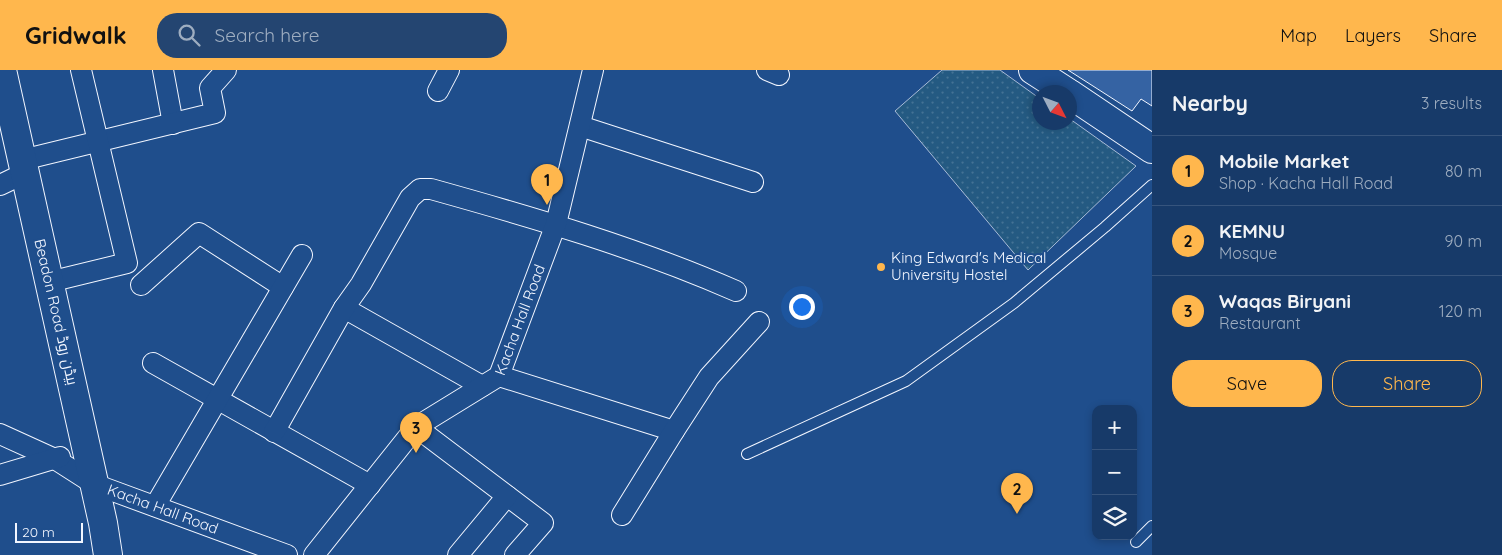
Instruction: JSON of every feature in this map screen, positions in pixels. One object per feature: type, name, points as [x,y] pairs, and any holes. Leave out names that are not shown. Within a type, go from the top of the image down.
[{"type":"street","name":"Beadon Road بیڈن روڈ","points":[[2,70],[103,523],[108,555]]},
{"type":"street","points":[[49,282],[127,262],[81,70]]},
{"type":"street","points":[[162,70],[173,124]]},
{"type":"street","points":[[0,185],[23,167],[98,142],[215,113],[210,88],[226,70]]},
{"type":"street","points":[[438,92],[449,70]]},
{"type":"street","name":"Kacha Hall Road","points":[[314,555],[416,427],[499,376],[556,224],[593,70]]},
{"type":"street","points":[[1033,70],[1056,85]]},
{"type":"street","points":[[1077,99],[1152,149]]},
{"type":"street","points":[[580,126],[753,182]]},
{"type":"street","points":[[274,432],[344,308],[362,284],[410,198],[420,189],[431,189],[556,224],[688,270],[736,291]]},
{"type":"street","points":[[141,285],[199,233],[283,287]]},
{"type":"street","points":[[155,506],[302,255]]},
{"type":"street","points":[[344,308],[482,386]]},
{"type":"street","points":[[622,515],[709,377],[759,322]]},
{"type":"street","points":[[153,363],[370,485]]},
{"type":"street","points":[[499,376],[674,430]]},
{"type":"street","points":[[416,427],[543,523],[515,555]]},
{"type":"street","name":"Kacha Hall Road","points":[[0,434],[55,458],[94,484],[287,555]]},
{"type":"street","points":[[0,475],[86,449]]},
{"type":"street","points":[[458,555],[506,496]]},
{"type":"lane","points":[[747,454],[906,381],[1014,303],[1152,185]]},
{"type":"lane","points":[[1136,542],[1152,526]]},
{"type":"shaded area","points":[[942,70],[1000,70],[1032,93],[1032,130],[1077,130],[1077,124],[1136,166],[1028,270],[895,111]]},
{"type":"building","points":[[1068,70],[1152,70],[1152,106],[1141,99],[1132,111]]},
{"type":"place","name":"Mobile Market","points":[[547,205]]},
{"type":"place","name":"King Edward's Medical University Hostel","points":[[881,267]]},
{"type":"place","name":"Waqas Biryani","points":[[416,453]]},
{"type":"place","name":"KEMNU","points":[[1017,514]]}]
